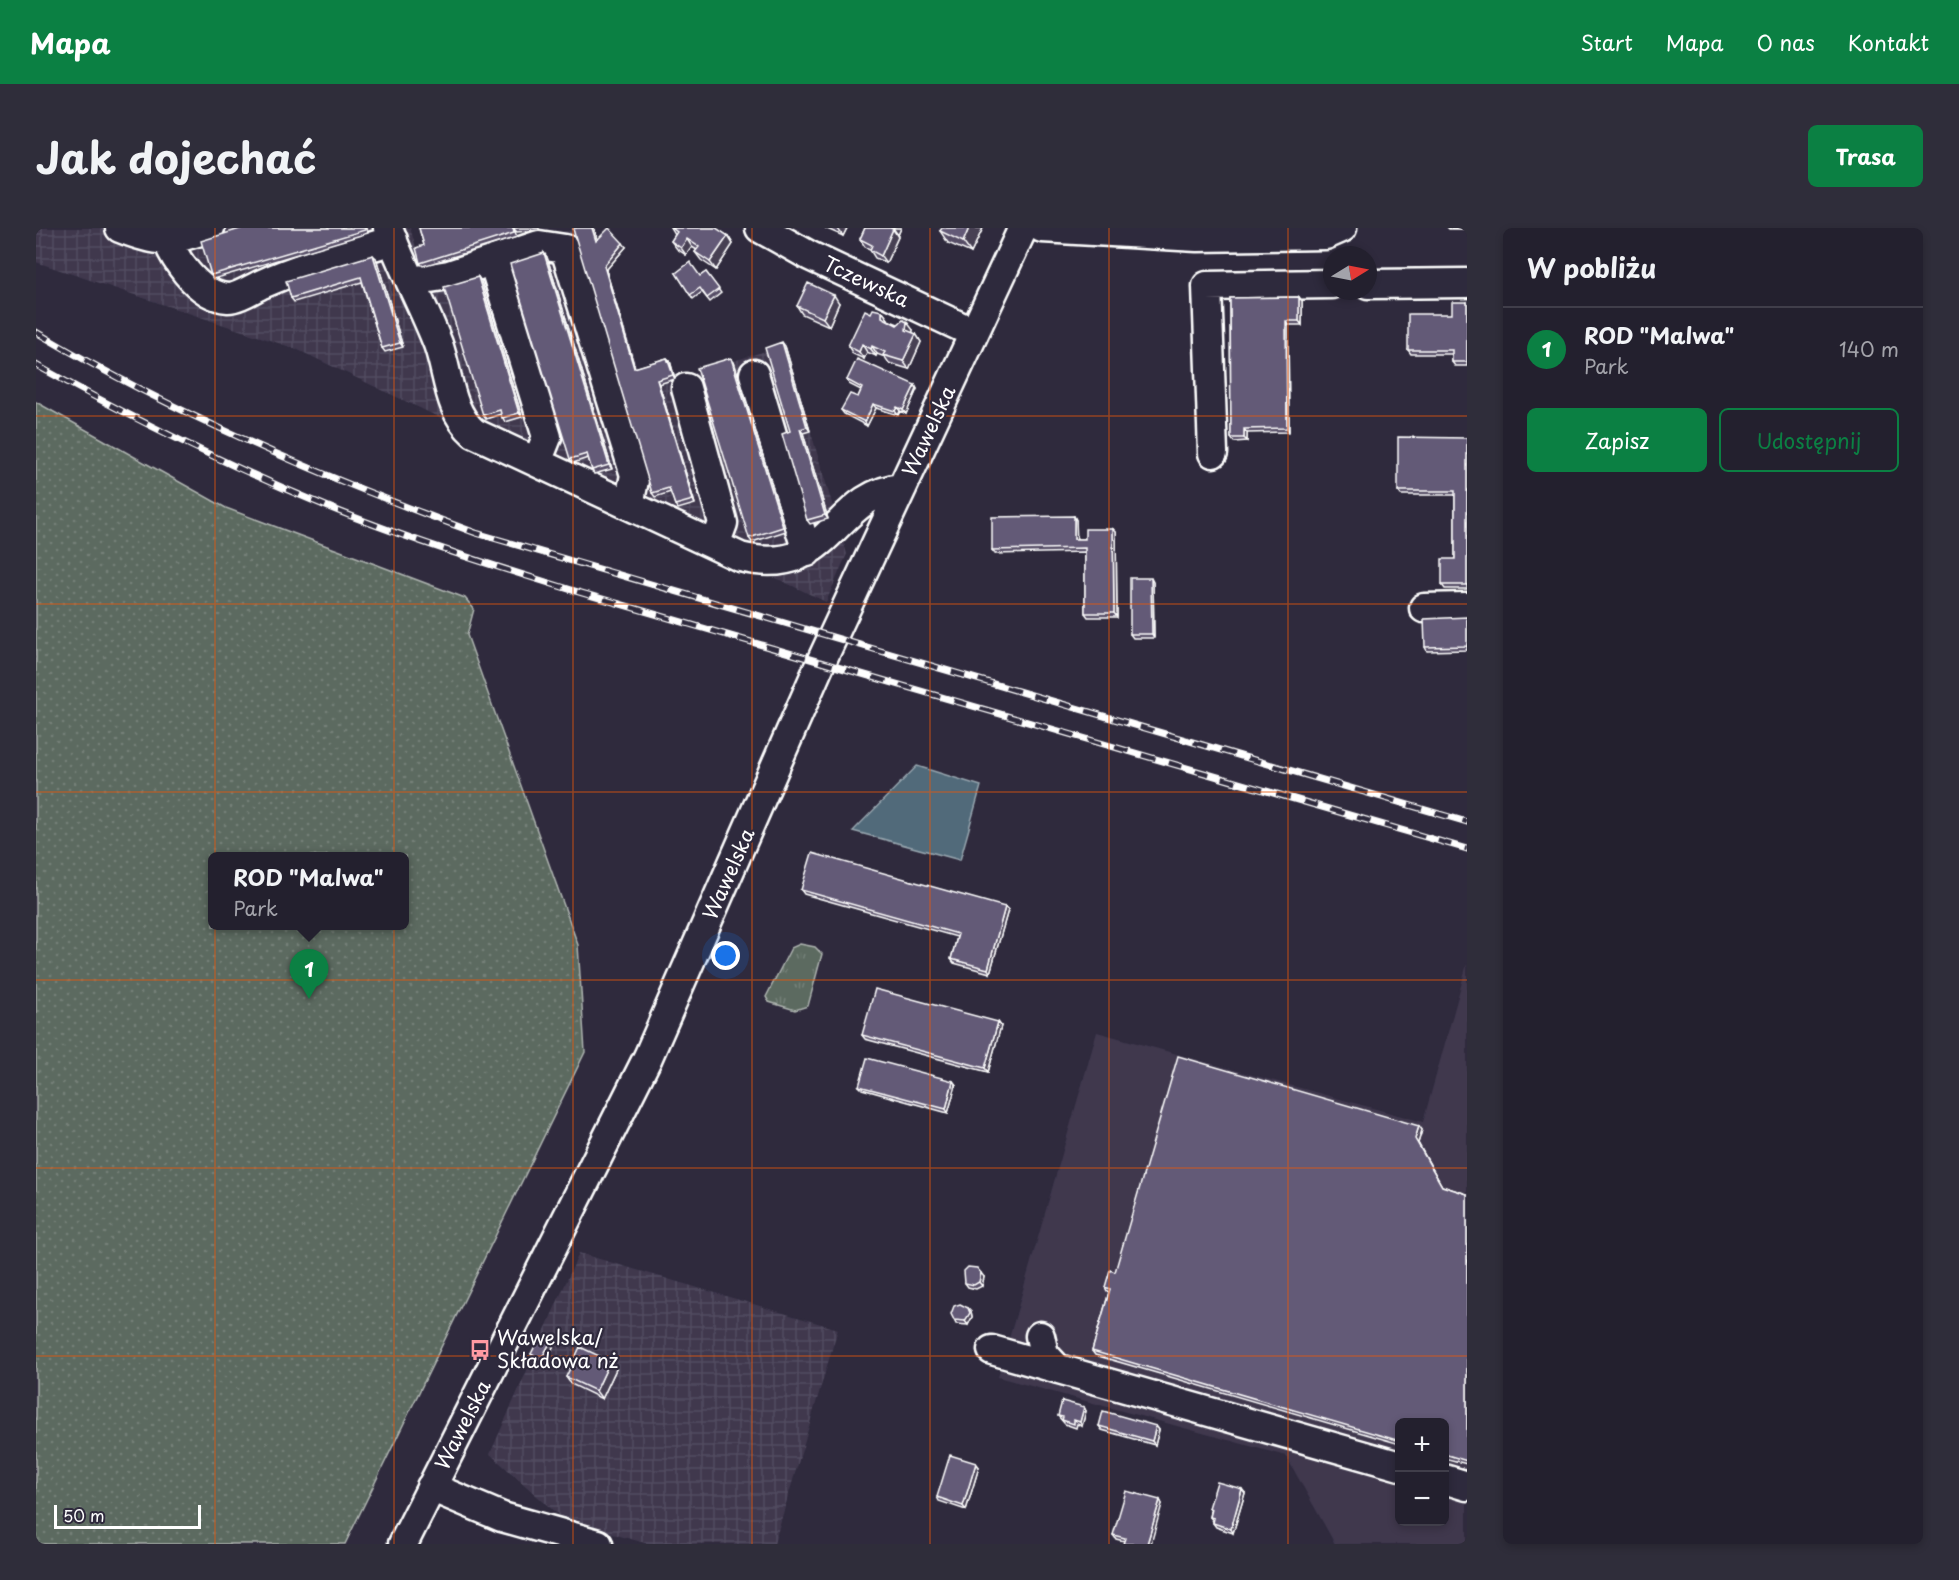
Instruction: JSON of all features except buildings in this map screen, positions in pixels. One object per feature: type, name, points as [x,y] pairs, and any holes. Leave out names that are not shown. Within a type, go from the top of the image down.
[{"type":"street","points":[[120,228],[143,237],[210,228]]},
{"type":"street","name":"Tczewska","points":[[760,228],[810,256],[974,333]]},
{"type":"street","name":"Wawelska","points":[[403,1544],[648,1057],[825,654],[1023,228]]},
{"type":"street","points":[[1042,228],[1145,230],[1197,237],[1326,235],[1342,228]]},
{"type":"street","points":[[165,235],[184,267],[208,294],[230,298],[285,274],[391,234],[439,346],[455,410],[463,423],[474,433],[740,557],[759,561],[785,560],[807,552],[819,545],[866,500],[883,490],[902,488]]},
{"type":"street","points":[[411,281],[449,275],[539,245],[565,249],[635,475],[629,505]]},
{"type":"street","points":[[493,261],[547,437],[537,462]]},
{"type":"street","points":[[1377,284],[1467,283]]},
{"type":"street","points":[[1213,453],[1207,286],[1323,284]]},
{"type":"street","points":[[754,374],[807,552]]},
{"type":"street","points":[[686,388],[723,523],[715,545]]},
{"type":"street","points":[[1424,608],[1467,608]]},
{"type":"street","points":[[1040,1336],[1044,1354],[1058,1369]]},
{"type":"street","points":[[992,1350],[1395,1465]]},
{"type":"street","points":[[1449,1481],[1467,1486]]},
{"type":"street","points":[[431,1487],[502,1517],[598,1544]]},
{"type":"shaded area","points":[[36,228],[410,228],[422,267],[519,237],[594,228],[638,371],[670,361],[676,379],[785,345],[847,554],[826,602],[296,349],[36,262]]},
{"type":"shaded area","points":[[1467,964],[1467,1544],[1335,1544],[1286,1456],[998,1377],[1097,1032],[1423,1122]]},
{"type":"shaded area","points":[[579,1253],[838,1329],[774,1544],[649,1544],[565,1521],[490,1454]]},
{"type":"green space","points":[[36,402],[226,508],[465,598],[474,609],[467,635],[578,945],[585,1052],[345,1544],[36,1544]]},
{"type":"green space","points":[[800,944],[815,947],[822,954],[808,1006],[795,1010],[769,1002],[766,997],[791,948]]},
{"type":"water","points":[[917,766],[981,786],[960,860],[853,831]]},
{"type":"railway","points":[[36,332],[143,391],[252,443],[363,490],[476,533],[1467,822]]},
{"type":"railway","points":[[36,365],[143,422],[252,474],[387,530],[449,551],[575,591],[1467,849]]},
{"type":"place","name":"ROD \"Malwa\"","points":[[309,999]]},
{"type":"place","name":"Wawelska/ Składowa nż","points":[[480,1350]]}]
